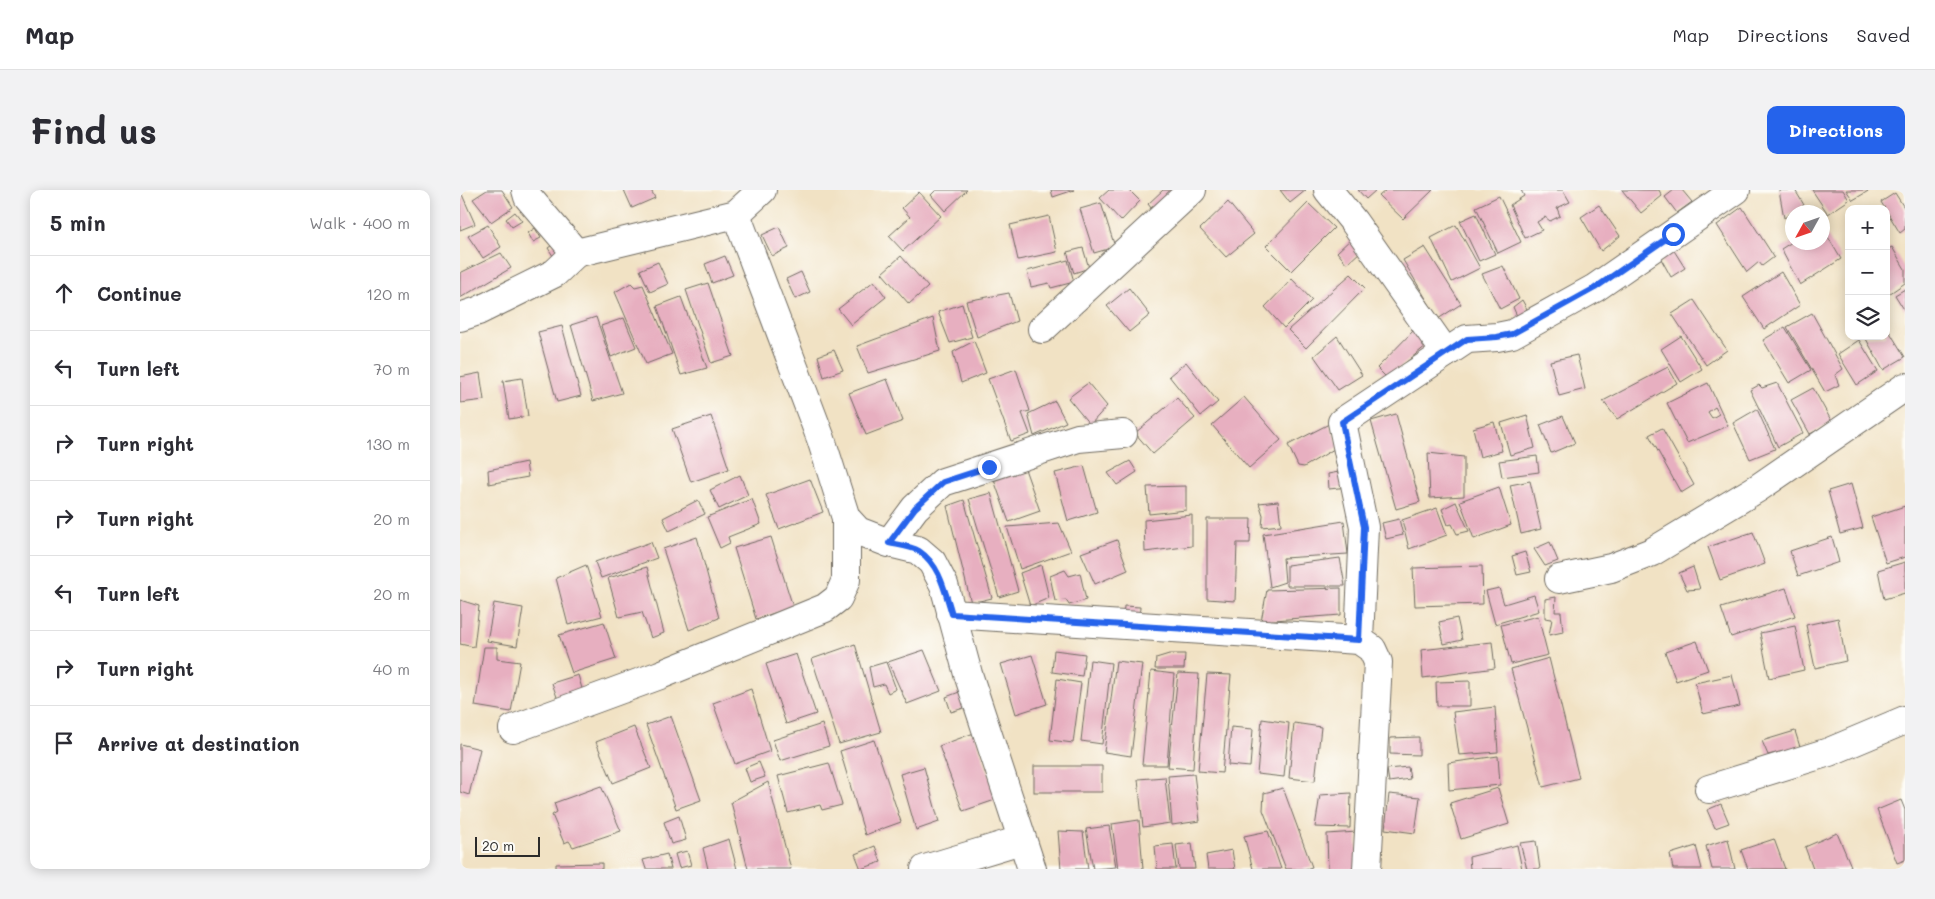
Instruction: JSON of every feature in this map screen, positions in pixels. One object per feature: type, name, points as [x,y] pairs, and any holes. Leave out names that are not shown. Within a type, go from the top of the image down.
[{"type":"street","points":[[526,190],[528,197],[576,253]]},
{"type":"street","points":[[460,317],[478,311],[555,273],[576,253],[736,214],[762,190]]},
{"type":"street","points":[[1042,329],[1192,190]]},
{"type":"street","points":[[1328,190],[1354,222],[1446,353]]},
{"type":"street","points":[[1359,640],[1364,527],[1342,422],[1467,339],[1512,334],[1595,288],[1736,190]]},
{"type":"street","points":[[513,729],[660,675],[825,608],[838,598],[846,580],[846,518],[822,439],[736,214]]},
{"type":"street","points":[[1559,579],[1611,568],[1652,552],[1758,488],[1905,386]]},
{"type":"street","points":[[889,543],[915,508],[943,482],[1078,438],[1123,434]]},
{"type":"street","points":[[846,518],[858,531],[889,543],[918,550],[932,562],[944,585],[1021,840],[1032,869]]},
{"type":"street","points":[[952,614],[1359,640],[1372,650],[1378,662],[1367,869]]},
{"type":"street","points":[[1709,789],[1829,752],[1905,720]]},
{"type":"street","points":[[925,869],[1021,840]]},
{"type":"building","points":[[460,190],[475,224],[460,230]]},
{"type":"building","points":[[487,190],[502,190],[513,207],[491,222],[473,199]]},
{"type":"building","points":[[624,190],[651,190],[655,198],[632,208]]},
{"type":"building","points":[[936,190],[967,190],[945,211],[931,195]]},
{"type":"building","points":[[1051,190],[1074,190],[1053,197]]},
{"type":"building","points":[[1109,190],[1129,190],[1140,201],[1121,221],[1100,198]]},
{"type":"building","points":[[1163,190],[1180,190],[1159,218],[1148,204]]},
{"type":"building","points":[[1280,190],[1306,190],[1290,203]]},
{"type":"building","points":[[1358,190],[1376,190],[1366,199]]},
{"type":"building","points":[[1386,190],[1433,190],[1403,219],[1379,196]]},
{"type":"building","points":[[1521,190],[1563,190],[1570,202],[1557,208],[1560,216],[1550,221],[1545,217],[1537,222],[1542,230],[1525,238],[1510,205],[1524,196]]},
{"type":"building","points":[[1622,190],[1659,190],[1662,196],[1641,213]]},
{"type":"building","points":[[1674,190],[1682,190],[1692,202],[1677,213],[1665,197]]},
{"type":"building","points":[[1779,190],[1795,190],[1804,205],[1785,205],[1784,218]]},
{"type":"building","points":[[1812,190],[1843,190],[1849,200],[1830,213],[1830,205],[1822,205]]},
{"type":"building","points":[[1846,190],[1870,190],[1853,200]]},
{"type":"building","points":[[919,192],[941,216],[903,251],[889,236],[910,217],[902,208]]},
{"type":"building","points":[[1895,193],[1905,209],[1905,229],[1900,233],[1890,217],[1890,205],[1883,205],[1881,202]]},
{"type":"building","points":[[1499,196],[1521,242],[1498,253],[1476,207]]},
{"type":"building","points":[[1228,202],[1254,234],[1226,257],[1200,229]]},
{"type":"building","points":[[1101,203],[1115,247],[1094,253],[1080,209]]},
{"type":"building","points":[[1308,203],[1334,228],[1291,271],[1266,246]]},
{"type":"building","points":[[1599,205],[1620,236],[1601,251],[1581,217]]},
{"type":"building","points":[[1742,207],[1774,257],[1762,266],[1759,262],[1747,272],[1717,225]]},
{"type":"building","points":[[515,212],[522,221],[512,227],[506,219]]},
{"type":"building","points":[[1476,214],[1495,254],[1479,261],[1460,221]]},
{"type":"building","points":[[1049,216],[1057,252],[1018,260],[1010,225]]},
{"type":"building","points":[[488,225],[501,247],[483,258],[468,236]]},
{"type":"building","points":[[1456,225],[1480,268],[1452,282],[1431,238]]},
{"type":"building","points":[[779,227],[789,248],[772,256],[762,235]]},
{"type":"building","points":[[535,228],[541,238],[533,242],[528,233]]},
{"type":"building","points":[[1352,238],[1362,250],[1347,264],[1337,252]]},
{"type":"building","points":[[1830,240],[1841,259],[1800,285],[1781,249],[1785,246],[1785,250],[1830,250]]},
{"type":"building","points":[[558,241],[565,251],[555,259],[548,248]]},
{"type":"building","points":[[1425,247],[1461,304],[1438,319],[1403,260]]},
{"type":"building","points":[[1892,247],[1905,269],[1905,283],[1890,293],[1890,250]]},
{"type":"building","points":[[1083,248],[1089,268],[1074,273],[1067,252]]},
{"type":"building","points":[[1673,249],[1685,268],[1671,277],[1660,257]]},
{"type":"building","points":[[501,253],[511,268],[460,298],[460,273]]},
{"type":"building","points":[[725,256],[733,275],[712,283],[705,264]]},
{"type":"building","points":[[901,256],[928,287],[909,304],[882,273]]},
{"type":"building","points":[[1068,260],[1074,282],[1051,288],[1049,283],[1031,287],[1027,271]]},
{"type":"building","points":[[658,262],[668,284],[650,292],[640,270]]},
{"type":"building","points":[[1503,266],[1519,299],[1500,309],[1482,274]]},
{"type":"building","points":[[801,272],[810,292],[795,299],[786,279]]},
{"type":"building","points":[[1781,272],[1800,305],[1764,329],[1743,297]]},
{"type":"building","points":[[1351,274],[1365,288],[1306,348],[1288,330]]},
{"type":"building","points":[[1292,279],[1312,300],[1284,328],[1265,307]]},
{"type":"building","points":[[874,281],[886,297],[851,325],[838,309]]},
{"type":"building","points":[[631,283],[635,287],[643,285],[672,354],[646,364],[615,292]]},
{"type":"building","points":[[708,283],[733,356],[711,363],[686,290]]},
{"type":"building","points":[[1129,288],[1150,315],[1129,332],[1107,306]]},
{"type":"building","points":[[1905,289],[1905,311],[1895,295]]},
{"type":"building","points":[[1009,293],[1017,321],[977,337],[966,301]]},
{"type":"building","points":[[681,297],[707,368],[681,375],[657,306]]},
{"type":"building","points":[[1522,300],[1532,318],[1520,323],[1513,307]]},
{"type":"building","points":[[1694,300],[1727,350],[1706,365],[1672,314]]},
{"type":"building","points":[[962,304],[972,337],[950,343],[938,312]]},
{"type":"building","points":[[1812,313],[1843,369],[1835,375],[1839,385],[1825,392],[1787,327]]},
{"type":"building","points":[[596,317],[622,393],[593,401],[571,325]]},
{"type":"building","points":[[624,318],[636,347],[611,357],[601,326]]},
{"type":"building","points":[[933,318],[940,351],[868,373],[857,346]]},
{"type":"building","points":[[562,326],[581,396],[557,402],[538,332]]},
{"type":"building","points":[[1785,327],[1811,370],[1789,383],[1763,340]]},
{"type":"building","points":[[1415,329],[1427,345],[1387,378],[1377,368]]},
{"type":"building","points":[[1890,333],[1905,357],[1883,370],[1867,340],[1890,340]]},
{"type":"building","points":[[1337,336],[1362,375],[1338,390],[1314,356]]},
{"type":"building","points":[[1681,336],[1702,369],[1681,382],[1661,349]]},
{"type":"building","points":[[1859,340],[1878,371],[1857,385],[1838,354]]},
{"type":"building","points":[[974,341],[986,373],[961,383],[953,352]]},
{"type":"building","points":[[834,350],[843,370],[824,377],[818,356]]},
{"type":"building","points":[[1577,355],[1585,389],[1559,396],[1550,361]]},
{"type":"building","points":[[1186,362],[1218,402],[1201,416],[1169,376]]},
{"type":"building","points":[[1668,367],[1677,383],[1617,419],[1603,401]]},
{"type":"building","points":[[1016,369],[1030,411],[1022,413],[1030,434],[1011,441],[988,379]]},
{"type":"building","points":[[480,373],[484,400],[460,403],[460,377]]},
{"type":"building","points":[[522,378],[528,416],[509,419],[503,381]]},
{"type":"building","points":[[887,379],[903,421],[866,435],[849,393]]},
{"type":"building","points":[[1088,383],[1107,406],[1090,425],[1068,398]]},
{"type":"building","points":[[1708,383],[1728,426],[1687,443],[1667,403]],"holes":[[[1715,407],[1719,414],[1712,418],[1708,412]]]},
{"type":"building","points":[[1777,383],[1803,433],[1778,447],[1750,390],[1759,385],[1762,388]]},
{"type":"building","points":[[1813,388],[1832,422],[1810,434],[1791,400]]},
{"type":"building","points":[[1244,397],[1281,440],[1249,468],[1212,425]]},
{"type":"building","points":[[1177,398],[1195,418],[1153,454],[1135,433]]},
{"type":"building","points":[[1055,401],[1066,422],[1034,436],[1028,414]]},
{"type":"building","points":[[1757,409],[1775,449],[1750,459],[1733,423]]},
{"type":"building","points":[[1396,414],[1420,502],[1396,509],[1371,421]]},
{"type":"building","points":[[1527,415],[1535,448],[1510,455],[1501,423]]},
{"type":"building","points":[[711,416],[729,469],[691,482],[672,429]]},
{"type":"building","points":[[1563,416],[1575,443],[1551,453],[1540,425]]},
{"type":"building","points":[[1494,422],[1502,451],[1480,457],[1473,428]]},
{"type":"building","points":[[1329,424],[1339,446],[1304,467],[1298,466],[1288,445]]},
{"type":"building","points":[[1662,428],[1694,485],[1681,493],[1649,435]]},
{"type":"building","points":[[1428,453],[1464,457],[1464,496],[1430,498]]},
{"type":"building","points":[[1537,456],[1539,472],[1502,477],[1499,461]]},
{"type":"building","points":[[1130,461],[1137,472],[1117,485],[1108,473]]},
{"type":"building","points":[[526,462],[528,477],[489,484],[488,470]]},
{"type":"building","points":[[1084,466],[1097,512],[1068,521],[1055,473]]},
{"type":"building","points":[[1025,469],[1040,511],[1009,522],[994,480]]},
{"type":"building","points":[[1344,471],[1348,487],[1329,489],[1328,474]]},
{"type":"building","points":[[740,475],[748,495],[719,509],[710,490]]},
{"type":"building","points":[[810,479],[823,512],[779,529],[766,495]]},
{"type":"building","points":[[1530,481],[1541,529],[1521,534],[1510,485]]},
{"type":"building","points":[[1851,484],[1863,528],[1840,534],[1828,491]]},
{"type":"building","points":[[1186,486],[1186,510],[1149,514],[1147,487]]},
{"type":"building","points":[[1499,487],[1511,525],[1474,539],[1460,501]]},
{"type":"building","points":[[991,493],[1018,591],[999,597],[969,499]]},
{"type":"building","points":[[752,499],[761,524],[728,537],[730,543],[720,548],[707,517]]},
{"type":"building","points":[[698,500],[705,514],[669,531],[663,518]]},
{"type":"building","points":[[964,500],[992,598],[971,603],[947,506]]},
{"type":"building","points":[[1278,501],[1281,525],[1262,527],[1263,515],[1259,503]]},
{"type":"building","points":[[1456,502],[1469,531],[1457,534],[1452,524],[1448,525],[1442,509]]},
{"type":"building","points":[[1905,506],[1905,557],[1886,563],[1871,517]]},
{"type":"building","points":[[1437,508],[1447,535],[1409,549],[1402,520]]},
{"type":"building","points":[[1192,515],[1192,546],[1145,552],[1144,520]]},
{"type":"building","points":[[1207,519],[1251,519],[1250,543],[1237,543],[1235,601],[1207,599]]},
{"type":"building","points":[[1399,519],[1403,535],[1386,539],[1382,523]]},
{"type":"building","points":[[1344,521],[1348,554],[1283,558],[1285,582],[1270,587],[1263,534]]},
{"type":"building","points":[[1059,523],[1071,551],[1020,569],[1007,527]]},
{"type":"building","points":[[1753,532],[1765,564],[1720,580],[1708,547]]},
{"type":"building","points":[[697,537],[719,618],[689,630],[663,549]]},
{"type":"building","points":[[771,537],[793,607],[756,619],[734,548]]},
{"type":"building","points":[[1832,537],[1839,562],[1798,576],[1790,551]]},
{"type":"building","points":[[1117,540],[1128,570],[1095,584],[1081,553]]},
{"type":"building","points":[[651,542],[657,558],[601,578],[595,562]]},
{"type":"building","points":[[1550,542],[1558,561],[1545,566],[1534,549]]},
{"type":"building","points":[[1525,552],[1531,572],[1517,575],[1512,556]]},
{"type":"building","points":[[1340,558],[1345,586],[1287,586],[1287,565]]},
{"type":"building","points":[[1905,562],[1905,593],[1884,599],[1878,570]]},
{"type":"building","points":[[586,565],[602,616],[568,625],[556,578]]},
{"type":"building","points":[[1041,565],[1049,598],[1030,606],[1020,573]]},
{"type":"building","points":[[1482,566],[1483,604],[1415,606],[1413,568]]},
{"type":"building","points":[[647,567],[664,633],[651,638],[642,612],[619,617],[608,578]]},
{"type":"building","points":[[1693,567],[1700,589],[1687,590],[1679,573]]},
{"type":"building","points":[[1065,570],[1069,576],[1080,573],[1086,600],[1069,605],[1066,600],[1055,601],[1050,576]]},
{"type":"building","points":[[1341,588],[1341,615],[1261,621],[1267,590]]},
{"type":"building","points":[[1499,588],[1504,604],[1534,595],[1539,611],[1495,624],[1486,591]]},
{"type":"building","points":[[1786,588],[1795,616],[1731,637],[1721,608]]},
{"type":"building","points":[[1556,597],[1555,612],[1561,612],[1563,632],[1549,635],[1552,619],[1545,618],[1545,599]]},
{"type":"building","points":[[460,600],[479,606],[474,647],[460,644]]},
{"type":"building","points":[[494,603],[523,608],[517,646],[487,641]]},
{"type":"building","points":[[1124,606],[1140,607],[1139,622],[1123,621]]},
{"type":"building","points":[[1538,616],[1548,655],[1511,664],[1501,625]]},
{"type":"building","points":[[1457,618],[1462,640],[1444,644],[1439,622]]},
{"type":"building","points":[[1838,618],[1846,661],[1815,668],[1806,625]]},
{"type":"building","points":[[604,622],[616,659],[572,673],[559,635]]},
{"type":"building","points":[[1795,626],[1804,670],[1769,678],[1760,633]]},
{"type":"building","points":[[1697,641],[1708,670],[1676,681],[1665,652]]},
{"type":"building","points":[[1492,642],[1495,668],[1423,678],[1421,650]]},
{"type":"building","points":[[855,644],[881,732],[839,744],[812,659]]},
{"type":"building","points":[[484,647],[497,647],[497,659],[520,662],[511,712],[475,706]]},
{"type":"building","points":[[924,650],[941,691],[907,704],[888,662]]},
{"type":"building","points":[[1054,650],[1085,654],[1082,676],[1052,672]]},
{"type":"building","points":[[796,654],[816,714],[786,724],[766,664]]},
{"type":"building","points":[[1169,654],[1185,654],[1184,669],[1155,669],[1156,658]]},
{"type":"building","points":[[1032,655],[1047,704],[1016,714],[1001,664]]},
{"type":"building","points":[[1549,658],[1579,778],[1543,787],[1511,669]]},
{"type":"building","points":[[1090,660],[1111,663],[1102,744],[1081,741]]},
{"type":"building","points":[[1116,661],[1142,664],[1131,756],[1104,752]]},
{"type":"building","points":[[886,662],[896,689],[888,693],[884,684],[873,687],[869,667]]},
{"type":"building","points":[[1151,671],[1174,674],[1167,765],[1142,765]]},
{"type":"building","points":[[1178,673],[1199,674],[1193,769],[1168,767]]},
{"type":"building","points":[[1207,674],[1231,675],[1222,773],[1198,771]]},
{"type":"building","points":[[578,675],[583,692],[558,700],[552,683]]},
{"type":"building","points":[[1732,675],[1740,706],[1703,714],[1695,683]]},
{"type":"building","points":[[1057,679],[1081,683],[1073,743],[1050,740]]},
{"type":"building","points":[[1470,681],[1470,706],[1437,706],[1436,682]]},
{"type":"building","points":[[751,689],[770,751],[735,764],[713,703]]},
{"type":"building","points":[[962,691],[967,707],[951,712],[946,697]]},
{"type":"building","points":[[1495,707],[1498,752],[1459,755],[1453,712]]},
{"type":"building","points":[[671,716],[701,800],[676,809],[646,725]]},
{"type":"building","points":[[1262,719],[1289,723],[1284,777],[1257,774]]},
{"type":"building","points":[[1294,723],[1321,727],[1315,781],[1289,778]]},
{"type":"building","points":[[822,724],[829,746],[780,761],[773,740]]},
{"type":"building","points":[[634,727],[651,768],[613,783],[596,742]]},
{"type":"building","points":[[1231,727],[1253,729],[1250,767],[1228,765]]},
{"type":"building","points":[[1795,731],[1800,747],[1768,755],[1762,741]]},
{"type":"building","points":[[974,733],[998,799],[963,811],[939,746]]},
{"type":"building","points":[[1419,737],[1419,755],[1390,754],[1390,738]]},
{"type":"building","points":[[874,740],[901,822],[865,835],[840,751]]},
{"type":"building","points":[[460,744],[480,749],[469,795],[460,792]]},
{"type":"building","points":[[1498,756],[1500,785],[1449,790],[1448,763]]},
{"type":"building","points":[[759,762],[765,777],[750,782],[745,768]]},
{"type":"building","points":[[829,763],[842,805],[822,810],[820,805],[788,813],[778,776]]},
{"type":"building","points":[[1034,766],[1102,766],[1102,792],[1034,792]]},
{"type":"building","points":[[924,767],[939,822],[916,830],[900,774]]},
{"type":"building","points":[[1408,767],[1410,779],[1389,782],[1387,769]]},
{"type":"building","points":[[1194,774],[1200,821],[1172,825],[1168,776]]},
{"type":"building","points":[[1165,777],[1170,823],[1143,827],[1138,779]]},
{"type":"building","points":[[768,782],[791,869],[748,869],[731,802]]},
{"type":"building","points":[[601,786],[621,831],[573,847],[569,841],[564,843],[552,815],[557,812],[554,803]]},
{"type":"building","points":[[1283,788],[1312,867],[1286,869],[1263,810],[1264,793]]},
{"type":"building","points":[[1498,788],[1509,824],[1461,839],[1450,803]]},
{"type":"building","points":[[1351,793],[1350,828],[1315,827],[1320,795]]},
{"type":"building","points":[[1389,794],[1420,797],[1415,833],[1385,829]]},
{"type":"building","points":[[1901,800],[1905,810],[1905,860],[1897,863],[1877,810]]},
{"type":"building","points":[[1721,804],[1729,823],[1715,828],[1707,810]]},
{"type":"building","points":[[679,816],[686,840],[671,844],[664,822]]},
{"type":"building","points":[[1139,820],[1143,869],[1118,869],[1112,824]]},
{"type":"building","points":[[1109,826],[1116,867],[1093,869],[1086,829]]},
{"type":"building","points":[[1058,831],[1083,832],[1088,869],[1061,869]]},
{"type":"building","points":[[1268,831],[1281,869],[1253,869],[1244,836]]},
{"type":"building","points":[[1357,832],[1357,869],[1328,869],[1327,834]]},
{"type":"building","points":[[1837,833],[1851,866],[1845,869],[1813,869],[1805,847]]},
{"type":"building","points":[[729,839],[737,869],[708,869],[703,848]]},
{"type":"building","points":[[1728,839],[1735,869],[1712,869],[1706,846]]},
{"type":"building","points":[[1774,839],[1785,869],[1748,869],[1741,850]]},
{"type":"building","points":[[1536,841],[1540,869],[1527,869],[1520,843]]},
{"type":"building","points":[[1192,843],[1195,869],[1179,869],[1176,845]]},
{"type":"building","points":[[1173,844],[1176,869],[1157,869],[1155,846]]},
{"type":"building","points":[[1517,845],[1522,869],[1470,869],[1469,857]]},
{"type":"building","points":[[875,846],[881,862],[861,869],[855,854]]},
{"type":"building","points":[[1696,846],[1702,869],[1673,869],[1670,854]]},
{"type":"building","points":[[1232,850],[1235,869],[1208,869],[1206,855]]},
{"type":"building","points":[[687,851],[691,865],[679,868],[675,854]]},
{"type":"building","points":[[667,854],[671,869],[646,869],[643,860]]},
{"type":"building","points":[[602,863],[602,869],[556,869],[556,864]]},
{"type":"route","points":[[989,467],[943,482],[915,508],[889,543],[918,550],[932,562],[944,585],[952,614],[1359,640],[1364,527],[1342,422],[1467,339],[1512,334],[1595,288],[1673,234]]}]
